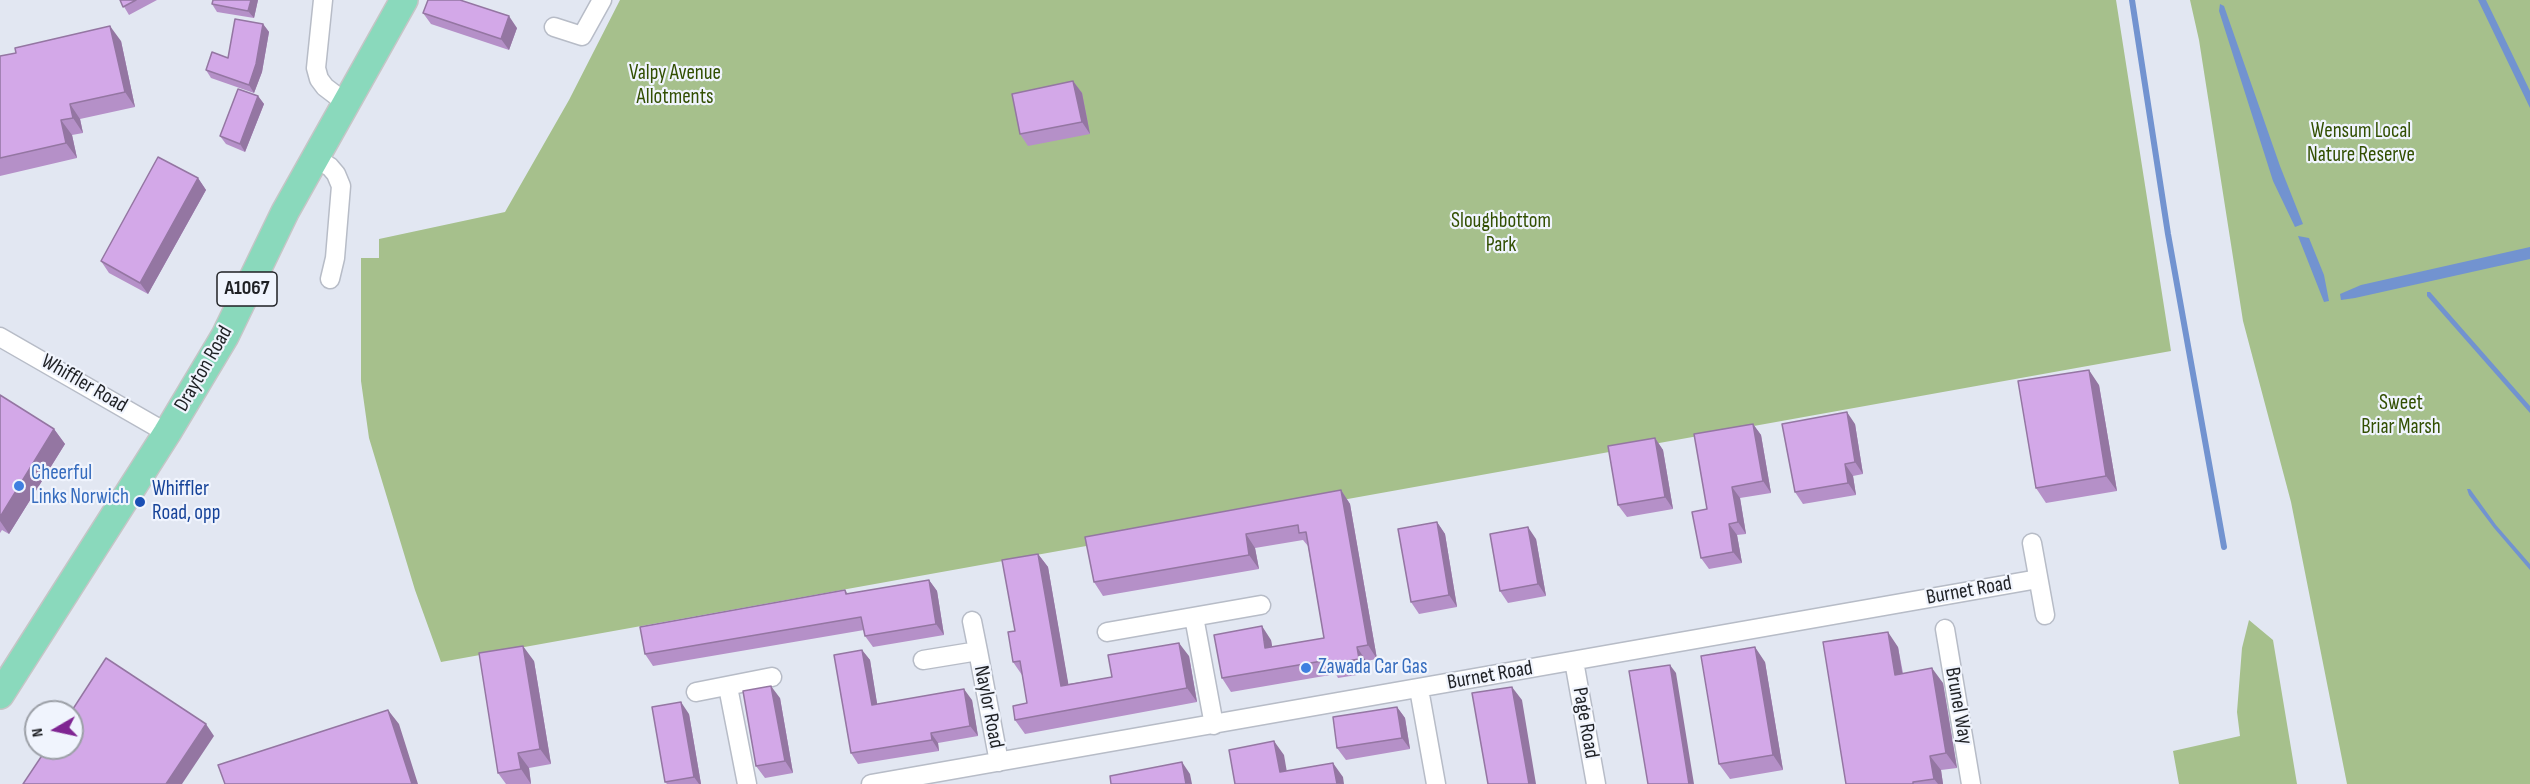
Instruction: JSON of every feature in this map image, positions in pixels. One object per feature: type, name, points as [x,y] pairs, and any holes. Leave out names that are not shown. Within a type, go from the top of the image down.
[{"type":"main road","name":"Drayton Road","points":[[0,695],[167,433],[225,336],[269,242],[314,157],[404,0]]},
{"type":"street","points":[[323,0],[316,68],[319,79],[325,87],[346,103]]},
{"type":"street","points":[[554,27],[582,36],[602,0]]},
{"type":"street","points":[[314,157],[330,167],[341,186],[335,258],[330,279]]},
{"type":"street","name":"Whiffler Road","points":[[0,337],[167,433]]},
{"type":"street","name":"Burnet Road","points":[[2032,543],[2045,615]]},
{"type":"street","name":"Burnet Road","points":[[871,784],[2038,579]]},
{"type":"street","points":[[1107,632],[1261,605]]},
{"type":"street","points":[[1194,616],[1214,725]]},
{"type":"street","name":"Naylor Road","points":[[972,621],[999,762]]},
{"type":"street","name":"Brunel Way","points":[[1945,629],[1971,784]]},
{"type":"street","name":"Naylor Road","points":[[923,660],[978,651]]},
{"type":"street","name":"Page Road","points":[[1574,661],[1596,784]]},
{"type":"street","points":[[696,692],[772,678]]},
{"type":"street","points":[[728,687],[747,784]]},
{"type":"street","points":[[1419,689],[1436,784]]},
{"type":"green space","name":"Sloughbottom Park","points":[[620,0],[2116,0],[2171,351],[441,662],[415,590],[369,438],[361,381],[361,258],[379,258],[379,239],[505,212],[569,100]]},
{"type":"green space","points":[[2190,0],[2530,0],[2530,784],[2347,784],[2291,502],[2243,321],[2199,40]]},
{"type":"green space","points":[[2249,620],[2273,640],[2297,784],[2179,784],[2173,751],[2240,736],[2237,712],[2242,648]]},
{"type":"water","points":[[2478,0],[2486,0],[2530,91],[2530,108]]},
{"type":"water","points":[[2220,4],[2224,6],[2280,166],[2303,224],[2295,227],[2273,181],[2219,11]]},
{"type":"water","points":[[2298,236],[2309,238],[2324,275],[2329,301],[2324,302]]},
{"type":"water","points":[[2530,247],[2530,259],[2341,300],[2340,294],[2361,285]]},
{"type":"water","points":[[2427,292],[2430,292],[2530,406],[2530,413],[2427,296]]},
{"type":"water","points":[[2467,489],[2470,489],[2496,525],[2530,564],[2530,570],[2494,528]]},
{"type":"building","points":[[120,0],[136,0],[123,7]]},
{"type":"building","points":[[213,0],[251,0],[248,11],[212,4]]},
{"type":"building","points":[[428,0],[460,0],[509,16],[501,39],[423,13]]},
{"type":"building","points":[[235,19],[263,24],[256,64],[249,85],[206,70],[212,52],[228,58]]},
{"type":"building","points":[[110,26],[125,92],[70,104],[73,118],[61,120],[66,143],[0,158],[0,56],[16,53],[15,48]]},
{"type":"building","points":[[1073,81],[1082,122],[1020,134],[1012,94]]},
{"type":"building","points":[[238,89],[258,96],[240,144],[220,136]]},
{"type":"building","points":[[158,157],[198,178],[140,283],[101,261]]},
{"type":"building","points":[[2089,370],[2106,476],[2036,488],[2018,381]]},
{"type":"building","name":"Cheerful Links Norwich","points":[[0,395],[54,429],[0,517]]},
{"type":"building","points":[[1847,412],[1855,462],[1845,464],[1848,483],[1795,492],[1782,424]]},
{"type":"building","points":[[1753,424],[1763,481],[1732,487],[1738,522],[1729,524],[1733,552],[1701,558],[1692,512],[1707,509],[1694,434]]},
{"type":"building","points":[[1655,438],[1665,497],[1618,505],[1608,446]]},
{"type":"building","points":[[1341,490],[1368,645],[1357,647],[1359,659],[1329,664],[1328,660],[1222,678],[1214,635],[1262,626],[1265,648],[1324,638],[1306,532],[1299,533],[1298,525],[1246,534],[1249,555],[1094,582],[1085,537]]},
{"type":"building","points":[[1437,522],[1449,595],[1411,602],[1398,529]]},
{"type":"building","points":[[1528,527],[1538,584],[1500,591],[1490,534]]},
{"type":"building","points":[[1038,554],[1061,686],[1112,677],[1108,655],[1179,643],[1187,688],[1015,720],[1013,706],[1027,703],[1020,661],[1013,662],[1008,632],[1015,631],[1002,560]]},
{"type":"building","points":[[929,580],[936,624],[865,636],[861,617],[645,654],[640,627],[845,590],[846,594]]},
{"type":"building","points":[[1888,632],[1895,675],[1932,668],[1946,753],[1930,756],[1934,779],[1913,782],[1913,784],[1846,784],[1823,642]]},
{"type":"building","points":[[523,646],[540,749],[518,753],[521,769],[498,773],[479,653]]},
{"type":"building","points":[[1755,647],[1773,755],[1719,764],[1701,656]]},
{"type":"building","points":[[862,650],[872,705],[964,689],[970,726],[931,733],[932,740],[851,753],[834,655]]},
{"type":"building","points":[[106,658],[206,724],[166,784],[23,784],[39,760],[84,760],[84,700],[79,700]]},
{"type":"building","points":[[1670,665],[1689,784],[1648,784],[1629,671]]},
{"type":"building","points":[[771,686],[785,761],[756,766],[743,691]]},
{"type":"building","points":[[1512,687],[1529,784],[1488,784],[1472,693]]},
{"type":"building","points":[[681,702],[694,777],[665,782],[652,707]]},
{"type":"building","points":[[1397,707],[1402,738],[1337,748],[1333,717]]},
{"type":"building","points":[[388,710],[412,784],[225,784],[218,765]]},
{"type":"building","points":[[1274,741],[1280,772],[1333,763],[1337,784],[1235,784],[1229,750]]},
{"type":"building","points":[[1182,762],[1186,784],[1111,784],[1110,776]]},
{"type":"waterway","points":[[2132,0],[2168,234],[2224,547]]},
{"type":"place","name":"Cheerful Links Norwich","points":[[19,486]]},
{"type":"place","name":"Whiffler Road, opp","points":[[140,502]]},
{"type":"place","name":"Zawada Car Gas","points":[[1306,668]]},
{"type":"park label","name":"Valpy Avenue Allotments","points":[[675,86]]},
{"type":"park label","name":"Wensum Local Nature Reserve","points":[[2361,144]]},
{"type":"park label","name":"Sweet Briar Marsh","points":[[2401,416]]}]
